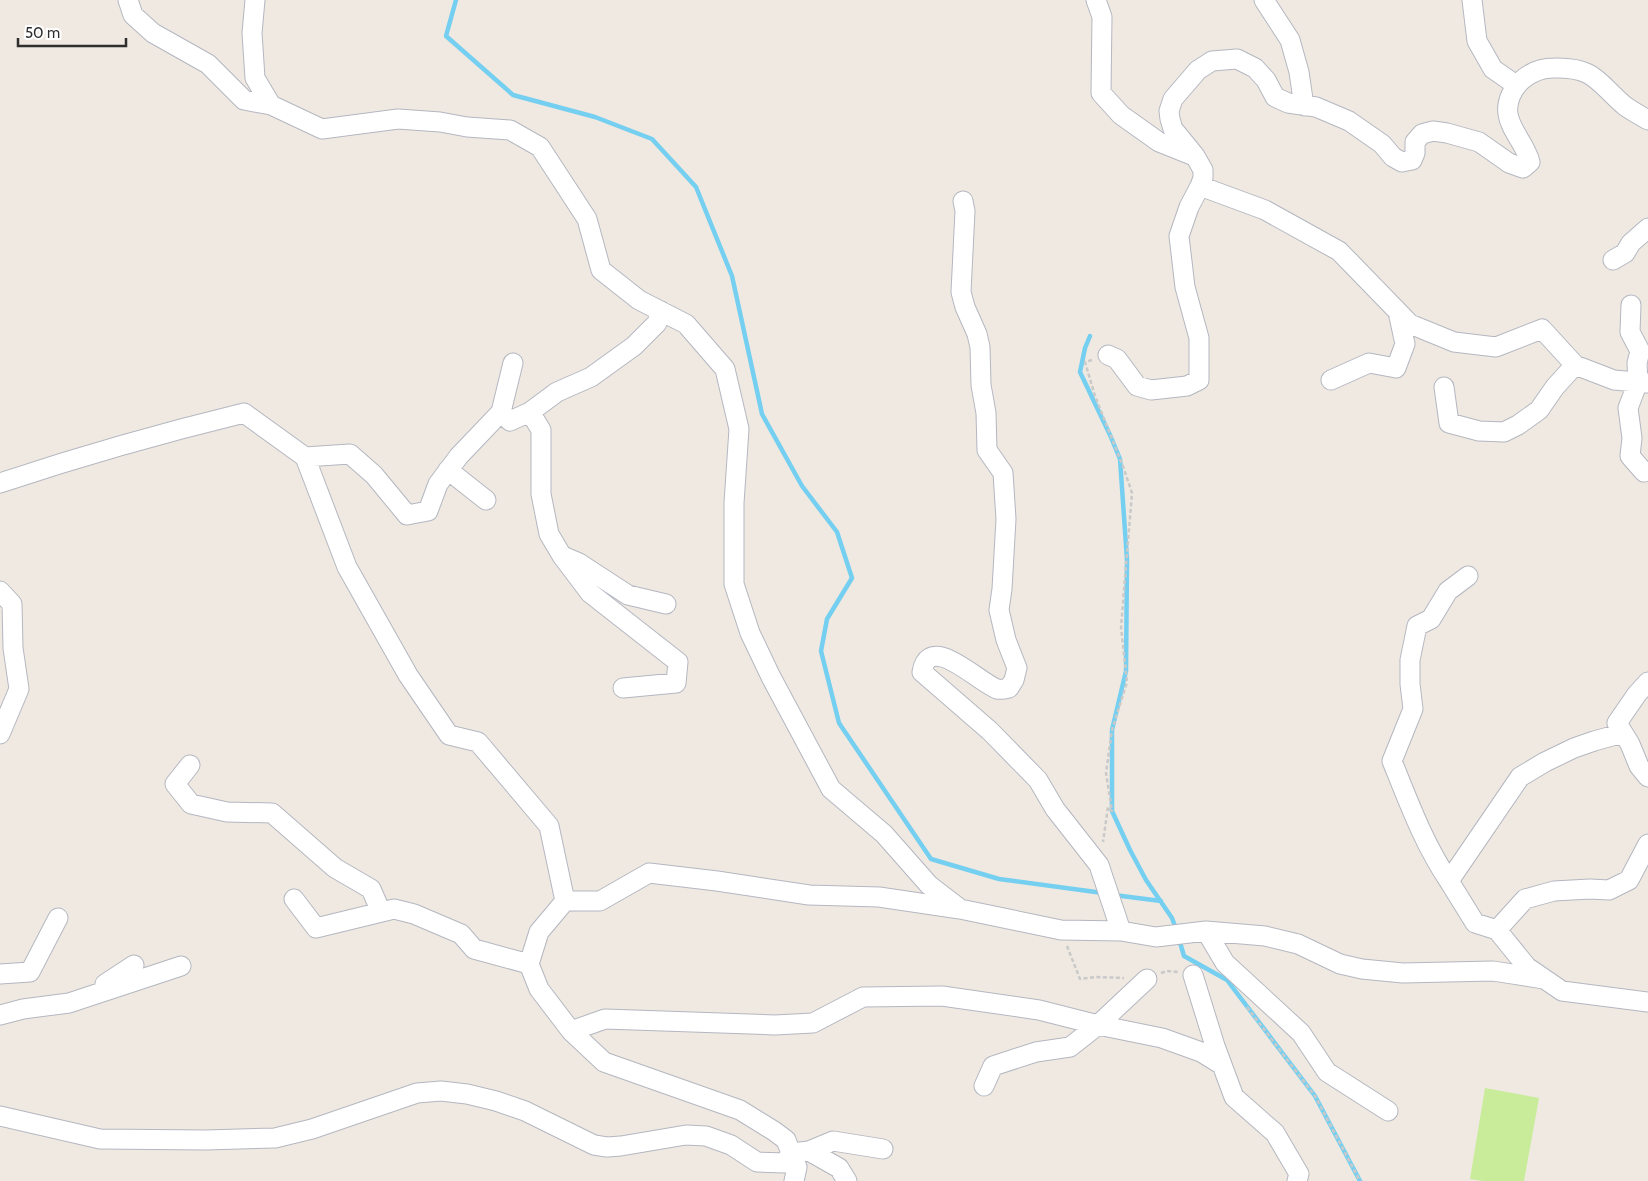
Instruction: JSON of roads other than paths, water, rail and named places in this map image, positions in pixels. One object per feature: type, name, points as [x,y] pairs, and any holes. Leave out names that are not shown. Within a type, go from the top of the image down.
[{"type":"street","points":[[128,0],[133,15],[153,33],[208,64],[244,100],[271,105],[322,129],[398,119],[440,122],[467,127],[510,130],[540,147],[587,219],[601,270],[639,300],[686,324],[725,369],[739,429],[733,530],[734,584],[750,633],[771,677],[831,789],[884,834],[929,885],[960,909]]},
{"type":"street","points":[[255,0],[252,33],[255,78],[271,105]]},
{"type":"street","points":[[1096,0],[1102,16],[1101,93],[1121,115],[1159,142],[1195,156]]},
{"type":"street","points":[[1264,0],[1290,40],[1299,72],[1304,106]]},
{"type":"street","points":[[1472,0],[1477,41],[1493,70],[1516,85]]},
{"type":"street","points":[[1108,355],[1117,359],[1137,386],[1151,390],[1188,386],[1199,380],[1199,338],[1185,286],[1180,236],[1189,207],[1203,178],[1203,170],[1195,156],[1173,128],[1169,111],[1173,99],[1186,83],[1198,70],[1212,61],[1237,59],[1255,68],[1266,80],[1275,96],[1288,103],[1323,109],[1349,121],[1382,144],[1393,157],[1402,162],[1412,160],[1415,153],[1415,142],[1422,134],[1432,130],[1479,142],[1509,163],[1523,168],[1530,162],[1528,153],[1508,115],[1508,101],[1516,85],[1526,76],[1537,70],[1571,68],[1588,72],[1602,82],[1626,106],[1648,120]]},
{"type":"street","points":[[1200,186],[1265,210],[1339,251],[1410,324],[1454,342],[1496,346],[1542,329],[1575,365],[1614,380],[1643,382]]},
{"type":"street","points":[[963,201],[965,211],[962,292],[964,307],[977,334],[980,347],[981,385],[986,412],[987,450],[1003,473],[1006,519],[1000,610],[1006,640],[1017,668],[1014,680],[1009,688],[1000,690],[988,685],[942,656],[932,656],[924,663],[922,672],[990,731],[1038,780],[1055,809],[1099,864],[1121,931]]},
{"type":"street","points":[[1613,260],[1625,253],[1631,243],[1648,228]]},
{"type":"street","points":[[1631,305],[1630,332],[1640,351],[1637,363],[1643,382],[1628,408],[1632,438],[1630,456],[1644,472]]},
{"type":"street","points":[[501,412],[510,420],[530,412],[557,392],[591,377],[634,346],[657,323],[660,310]]},
{"type":"street","points":[[1331,380],[1369,363],[1396,368],[1405,344],[1398,312]]},
{"type":"street","points":[[305,457],[350,454],[374,475],[407,515],[428,512],[438,484],[448,470],[501,412],[514,363]]},
{"type":"street","points":[[1444,387],[1450,423],[1479,431],[1504,432],[1518,425],[1539,410],[1555,387],[1575,365]]},
{"type":"street","points":[[530,412],[541,430],[541,494],[549,534],[562,556],[590,592],[678,662],[676,684],[623,688]]},
{"type":"street","points":[[0,483],[75,458],[178,429],[244,413],[305,457],[348,567],[408,675],[449,736],[478,742],[549,826],[565,901]]},
{"type":"street","points":[[448,470],[486,500]]},
{"type":"street","points":[[562,556],[579,563],[628,595],[666,604]]},
{"type":"street","points":[[1468,576],[1448,591],[1431,618],[1417,626],[1410,660],[1412,708],[1392,761],[1429,850],[1475,923],[1497,930],[1527,967],[1544,979],[1562,991],[1648,1002]]},
{"type":"street","points":[[0,591],[12,604],[13,648],[19,688],[0,734]]},
{"type":"street","points":[[1648,682],[1637,694],[1617,724],[1630,744],[1639,766],[1648,777]]},
{"type":"street","points":[[1449,881],[1520,777],[1574,748],[1594,740],[1623,734]]},
{"type":"street","points":[[190,765],[175,784],[191,804],[227,812],[272,814],[335,868],[371,889],[381,912]]},
{"type":"street","points":[[1497,930],[1525,900],[1554,891],[1609,890],[1629,880],[1648,844]]},
{"type":"street","points":[[565,901],[600,901],[649,873],[708,879],[809,895],[879,897],[960,909],[1061,930],[1121,931],[1156,937],[1202,932],[1265,936],[1298,944],[1340,964],[1362,969],[1403,973],[1493,972],[1544,979]]},
{"type":"street","points":[[294,899],[316,928],[394,909],[414,914],[461,934],[474,949],[529,964]]},
{"type":"street","points":[[565,901],[539,932],[529,964],[539,989],[571,1031],[604,1062],[740,1110],[774,1131],[786,1140],[797,1167],[794,1181]]},
{"type":"street","points":[[0,974],[30,972],[58,918]]},
{"type":"street","points":[[1202,932],[1225,963],[1301,1033],[1327,1072],[1388,1111]]},
{"type":"street","points":[[85,997],[134,965]]},
{"type":"street","points":[[2,1013],[69,1003],[181,966]]},
{"type":"street","points":[[1193,975],[1234,1097],[1275,1133],[1299,1174],[1297,1181]]},
{"type":"street","points":[[984,1086],[993,1066],[1036,1052],[1070,1047],[1098,1025],[1147,979]]},
{"type":"street","points":[[571,1031],[605,1019],[775,1024],[813,1022],[863,997],[942,996],[1039,1010],[1098,1025],[1162,1038],[1201,1052],[1222,1065]]},
{"type":"street","points":[[2,1113],[100,1139],[206,1140],[275,1138],[312,1129],[417,1093],[441,1091],[467,1094],[525,1111],[594,1145],[607,1148],[686,1135],[706,1136],[730,1145],[757,1162],[785,1163],[791,1153]]},
{"type":"street","points":[[791,1153],[809,1151],[833,1141],[884,1149]]},
{"type":"street","points":[[809,1151],[838,1168],[847,1181]]},
{"type":"waterway","points":[[456,0],[446,36],[513,95],[595,117],[652,139],[696,187],[732,276],[762,414],[802,486],[837,532],[852,578],[827,619],[821,651],[839,723],[931,859],[999,879],[1103,893]]},
{"type":"waterway","points":[[1090,336],[1085,348],[1080,372],[1120,459],[1127,560],[1126,671],[1112,730],[1112,811],[1146,880],[1172,918],[1176,929]]},
{"type":"waterway","points":[[1114,895],[1161,901]]},
{"type":"waterway","points":[[1179,939],[1184,956],[1227,980],[1315,1096],[1360,1181]]}]
